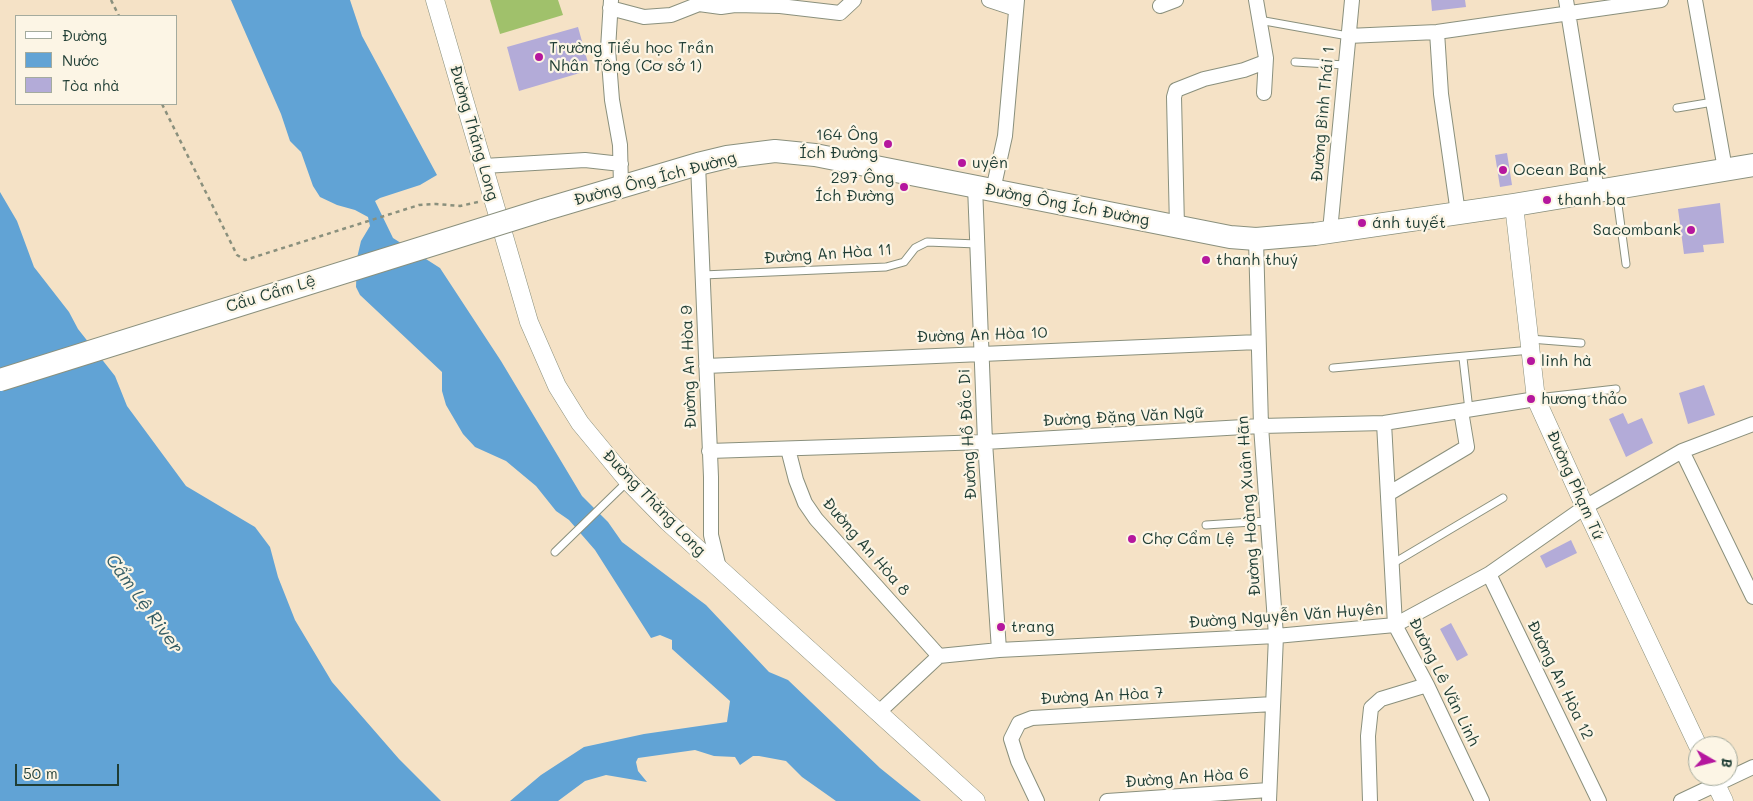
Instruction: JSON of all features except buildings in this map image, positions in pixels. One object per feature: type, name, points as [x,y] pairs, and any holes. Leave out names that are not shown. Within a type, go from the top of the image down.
[{"type":"main road","name":"Đường Ông Ích Đường","points":[[543,210],[621,175],[775,151],[815,155],[1177,227],[1230,237],[1256,239],[1288,237],[1514,205],[1753,165]]},
{"type":"main road","name":"Cầu Cẩm Lệ","points":[[0,380],[543,210]]},
{"type":"street","name":"Đường Thăng Long","points":[[435,0],[493,194],[517,288],[543,358],[580,423],[622,488],[719,568],[976,801]]},
{"type":"street","points":[[484,166],[586,160],[621,175],[608,49],[610,4],[644,16],[671,14],[707,2],[780,6],[840,13],[854,0]]},
{"type":"street","points":[[988,0],[1016,4]]},
{"type":"street","points":[[1160,6],[1176,0]]},
{"type":"street","points":[[1256,0],[1265,62],[1264,93]]},
{"type":"street","name":"Đường Bình Thái 1","points":[[1330,231],[1352,0]]},
{"type":"street","points":[[1348,36],[1437,32],[1567,7],[1661,0]]},
{"type":"street","points":[[1695,0],[1725,169]]},
{"type":"street","name":"Đường Hồ Đắc Di","points":[[999,650],[985,442],[977,244],[984,188],[1005,136],[1016,4]]},
{"type":"street","points":[[1567,7],[1606,189]]},
{"type":"street","points":[[1437,32],[1441,94],[1458,213]]},
{"type":"street","points":[[1177,227],[1175,94],[1179,88],[1204,79],[1244,70],[1265,62]]},
{"type":"street","name":"Đường An Hòa 9","points":[[698,164],[710,451],[711,535],[719,568]]},
{"type":"street","name":"Đường Phạm Tứ","points":[[1514,205],[1536,399],[1693,736]]},
{"type":"street","name":"Đường Hoàng Xuân Hãn","points":[[1256,239],[1261,426],[1276,636],[1269,795]]},
{"type":"street","name":"Đường An Hòa 10","points":[[706,366],[981,352],[1258,342]]},
{"type":"street","name":"Đường Đặng Văn Ngữ","points":[[710,451],[985,442],[1261,426],[1384,423],[1536,399]]},
{"type":"street","points":[[1388,494],[1467,447],[1465,410]]},
{"type":"street","name":"Đường Lê Văn Linh","points":[[1384,423],[1395,626],[1427,685],[1482,801]]},
{"type":"street","name":"Đường Nguyễn Văn Huyên","points":[[939,656],[999,650],[1276,636],[1395,626],[1489,574],[1585,507],[1682,451],[1753,424]]},
{"type":"street","name":"Đường An Hòa 8","points":[[788,449],[796,480],[805,503],[816,519],[939,656]]},
{"type":"street","points":[[1682,451],[1753,597]]},
{"type":"street","name":"Đường An Hòa 12","points":[[1489,574],[1599,801]]},
{"type":"street","points":[[879,712],[939,656]]},
{"type":"street","points":[[1372,798],[1368,736],[1371,708],[1381,699],[1427,685]]},
{"type":"street","name":"Đường An Hòa 7","points":[[1037,801],[1018,761],[1011,738],[1019,722],[1032,718],[1273,704]]},
{"type":"street","points":[[1738,772],[1753,767]]},
{"type":"street","points":[[1681,801],[1705,786]]},
{"type":"street","points":[[1717,786],[1724,801]]},
{"type":"street","name":"Đường An Hòa 6","points":[[1107,801],[1269,795]]},
{"type":"lane","points":[[1260,20],[1348,36]]},
{"type":"lane","points":[[1295,62],[1345,65]]},
{"type":"lane","points":[[1677,108],[1713,102]]},
{"type":"lane","points":[[1606,189],[1626,264]]},
{"type":"lane","name":"Đường An Hòa 11","points":[[703,275],[886,267],[904,262],[915,248],[927,242],[977,244]]},
{"type":"lane","points":[[1334,368],[1463,358],[1530,345],[1581,343]]},
{"type":"lane","points":[[1463,358],[1465,410]]},
{"type":"lane","points":[[1536,399],[1616,389]]},
{"type":"lane","points":[[555,552],[622,488]]},
{"type":"lane","points":[[1392,564],[1503,498]]},
{"type":"lane","points":[[1206,525],[1267,521]]},
{"type":"path","points":[[111,0],[118,15]]},
{"type":"path","points":[[162,105],[237,255],[241,259],[250,260],[427,204],[469,206],[493,194]]},
{"type":"green space","points":[[490,0],[558,0],[563,15],[500,34]]},
{"type":"water","points":[[231,0],[350,0],[362,36],[437,175],[420,185],[375,201],[393,238],[440,268],[501,361],[582,496],[608,522],[622,542],[706,605],[769,672],[788,680],[880,768],[921,801],[836,801],[802,777],[786,761],[753,756],[740,765],[735,757],[714,756],[695,750],[638,758],[636,762],[638,771],[647,782],[606,775],[585,781],[558,801],[510,801],[541,775],[584,747],[644,734],[727,722],[730,701],[672,649],[672,640],[660,635],[651,638],[595,550],[569,520],[556,511],[536,486],[506,461],[475,447],[463,434],[446,405],[442,391],[442,372],[360,295],[356,287],[357,258],[361,241],[370,226],[368,217],[320,197],[313,186],[301,152],[290,141],[281,114]]},
{"type":"water","name":"Cẩm Lệ River","points":[[0,192],[17,221],[34,267],[69,312],[78,329],[115,376],[127,406],[186,486],[255,527],[270,547],[278,577],[295,620],[332,682],[399,759],[441,801],[0,801]]},
{"type":"place","name":"Trường Tiểu học Trần Nhân Tông (Cơ sở 1)","points":[[539,57]]},
{"type":"place","name":"164 Ông Ích Đường","points":[[888,144]]},
{"type":"place","name":"uyên","points":[[962,163]]},
{"type":"place","name":"Ocean Bank","points":[[1503,170]]},
{"type":"place","name":"297 Ông Ích Đường","points":[[904,187]]},
{"type":"place","name":"thanh ba","points":[[1547,200]]},
{"type":"place","name":"ánh tuyết","points":[[1362,223]]},
{"type":"place","name":"Sacombank","points":[[1691,230]]},
{"type":"place","name":"thanh thuý","points":[[1206,260]]},
{"type":"place","name":"linh hà","points":[[1531,361]]},
{"type":"place","name":"hương thảo","points":[[1531,399]]},
{"type":"place","name":"Chợ Cẩm Lệ","points":[[1132,539]]},
{"type":"place","name":"trang","points":[[1001,627]]}]
